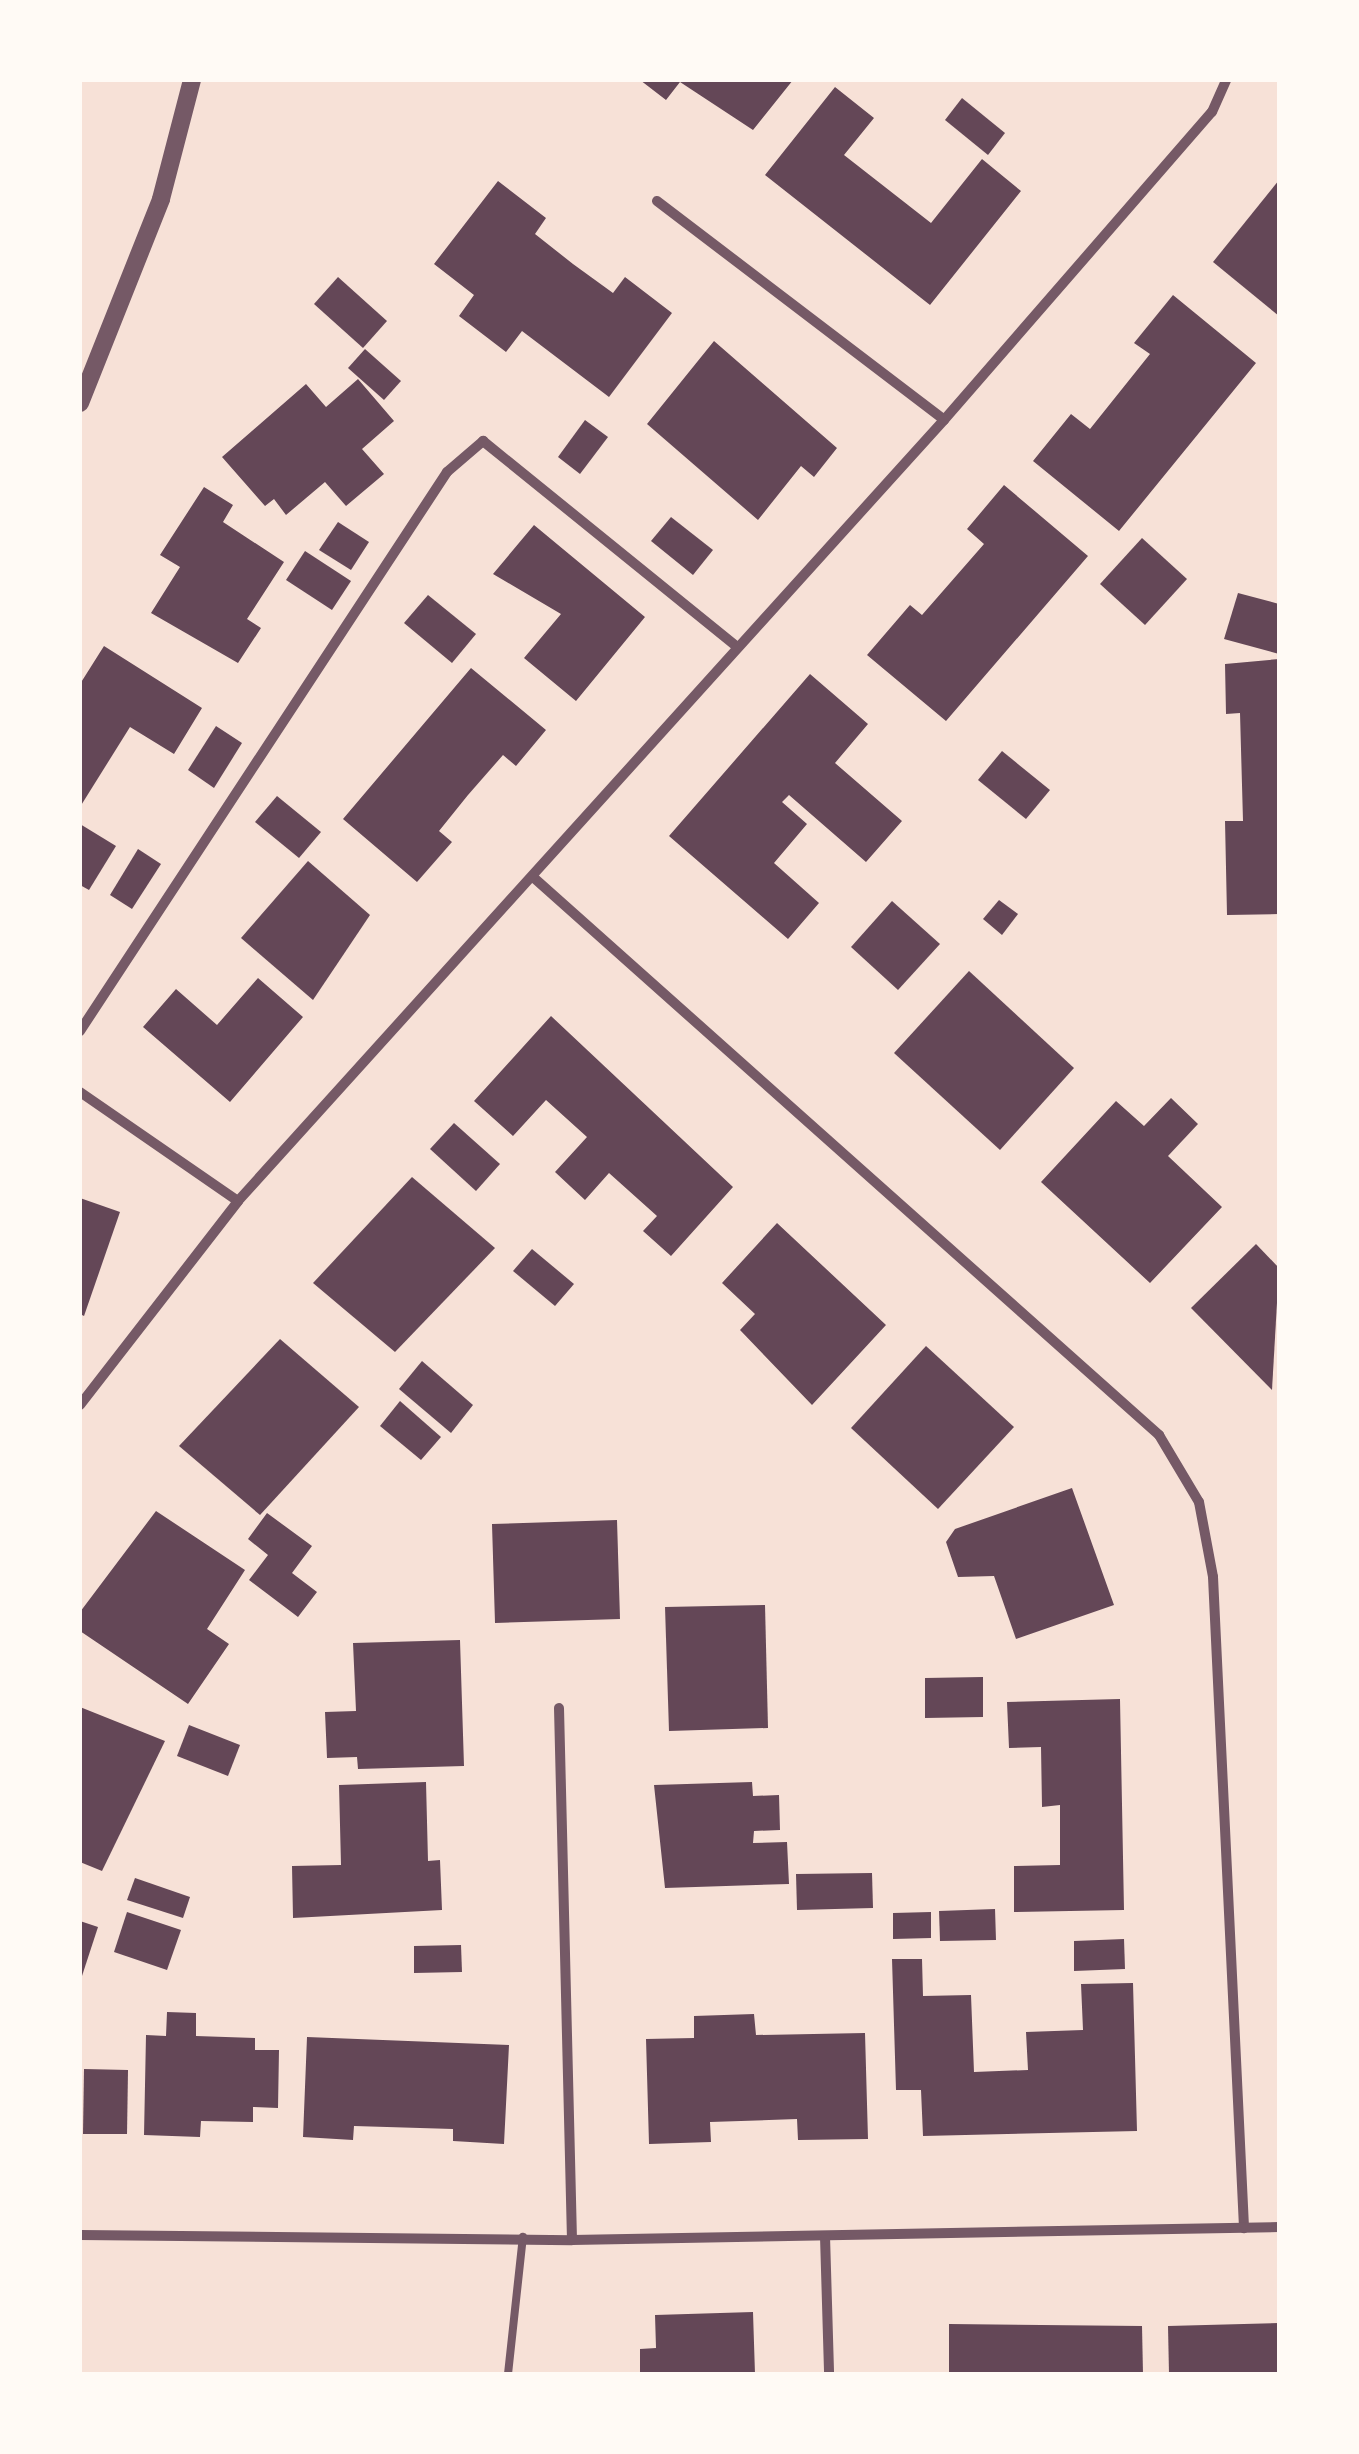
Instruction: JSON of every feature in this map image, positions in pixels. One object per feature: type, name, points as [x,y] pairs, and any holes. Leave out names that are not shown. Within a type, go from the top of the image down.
[{"type":"street","points":[[80,403],[162,199],[192,80]]},
{"type":"street","points":[[80,1405],[238,1201],[533,876],[734,644],[944,420],[1212,112],[1226,80]]},
{"type":"street","points":[[657,202],[944,420]]},
{"type":"street","points":[[80,1031],[447,472],[483,441],[734,644]]},
{"type":"street","points":[[533,876],[1159,1435],[1199,1502],[1213,1577],[1244,2228]]},
{"type":"street","points":[[80,1092],[238,1201]]},
{"type":"street","points":[[559,1708],[572,2240]]},
{"type":"street","points":[[80,2235],[522,2236],[572,2240],[1279,2226]]},
{"type":"street","points":[[824,2236],[829,2374]]},
{"type":"lane","points":[[508,2374],[522,2236]]},
{"type":"building","points":[[640,80],[793,80],[753,130],[680,82],[666,100]]},
{"type":"building","points":[[835,87],[874,118],[844,155],[931,223],[982,159],[1021,191],[930,305],[765,175]]},
{"type":"building","points":[[962,98],[1005,133],[988,155],[945,120]]},
{"type":"building","points":[[1279,180],[1279,316],[1213,262]]},
{"type":"building","points":[[498,181],[546,218],[535,234],[573,264],[613,293],[625,277],[672,313],[609,397],[522,331],[506,352],[459,316],[474,295],[434,264]]},
{"type":"building","points":[[338,277],[387,321],[363,348],[314,304]]},
{"type":"building","points":[[1173,295],[1256,363],[1119,531],[1033,461],[1071,414],[1090,429],[1150,354],[1134,343]]},
{"type":"building","points":[[714,341],[837,448],[814,477],[801,466],[758,520],[647,424]]},
{"type":"building","points":[[365,349],[401,381],[384,400],[348,368]]},
{"type":"building","points":[[358,379],[394,421],[362,449],[384,474],[346,506],[325,482],[286,515],[274,499],[265,506],[222,457],[306,384],[326,407]]},
{"type":"building","points":[[585,420],[608,437],[580,474],[558,457]]},
{"type":"building","points":[[1004,485],[1088,556],[946,721],[867,655],[910,605],[922,615],[984,544],[967,529]]},
{"type":"building","points":[[204,487],[233,505],[223,522],[284,562],[247,619],[261,628],[238,663],[151,613],[180,567],[160,555]]},
{"type":"building","points":[[671,517],[713,550],[693,575],[651,541]]},
{"type":"building","points":[[338,522],[369,542],[351,570],[319,550]]},
{"type":"building","points":[[534,525],[645,617],[576,701],[524,658],[561,614],[493,574]]},
{"type":"building","points":[[1142,538],[1187,579],[1145,625],[1100,584]]},
{"type":"building","points":[[305,551],[351,581],[332,610],[286,580]]},
{"type":"building","points":[[1238,593],[1279,604],[1279,654],[1224,639]]},
{"type":"building","points":[[428,595],[476,634],[452,663],[404,623]]},
{"type":"building","points":[[104,646],[202,708],[174,754],[130,727],[80,807],[80,684]]},
{"type":"building","points":[[1279,659],[1279,914],[1227,915],[1225,821],[1243,821],[1240,713],[1226,714],[1225,664]]},
{"type":"building","points":[[471,668],[546,730],[516,766],[503,755],[468,795],[439,831],[452,842],[417,882],[343,819]]},
{"type":"building","points":[[810,674],[868,724],[835,763],[902,821],[866,862],[789,795],[782,802],[807,824],[774,863],[819,903],[788,939],[669,836]]},
{"type":"building","points":[[216,726],[242,743],[214,788],[188,770]]},
{"type":"building","points":[[1002,751],[1050,790],[1026,819],[978,780]]},
{"type":"building","points":[[277,796],[321,832],[299,858],[255,822]]},
{"type":"building","points":[[80,824],[116,846],[89,890],[80,885]]},
{"type":"building","points":[[138,849],[161,864],[132,909],[110,895]]},
{"type":"building","points":[[308,861],[370,915],[313,1000],[241,938]]},
{"type":"building","points":[[999,900],[1018,914],[1002,935],[983,919]]},
{"type":"building","points":[[892,901],[940,944],[898,990],[851,947]]},
{"type":"building","points":[[969,971],[1074,1068],[1000,1150],[894,1053]]},
{"type":"building","points":[[258,978],[303,1017],[230,1102],[143,1027],[176,989],[217,1025]]},
{"type":"building","points":[[551,1016],[733,1187],[671,1256],[643,1231],[657,1216],[609,1173],[585,1200],[555,1172],[587,1137],[546,1100],[513,1136],[474,1101]]},
{"type":"building","points":[[1171,1098],[1198,1124],[1168,1156],[1222,1207],[1150,1283],[1041,1182],[1116,1101],[1144,1126]]},
{"type":"building","points":[[454,1123],[500,1164],[476,1191],[430,1149]]},
{"type":"building","points":[[412,1177],[495,1248],[395,1352],[313,1283]]},
{"type":"building","points":[[80,1198],[120,1212],[84,1316],[80,1314]]},
{"type":"building","points":[[777,1223],[886,1325],[812,1405],[740,1330],[755,1314],[722,1283]]},
{"type":"building","points":[[1256,1244],[1279,1268],[1272,1390],[1191,1308]]},
{"type":"building","points":[[532,1249],[574,1284],[555,1306],[513,1271]]},
{"type":"building","points":[[280,1339],[359,1407],[260,1515],[179,1446]]},
{"type":"building","points":[[926,1346],[1014,1427],[938,1509],[851,1428]]},
{"type":"building","points":[[422,1361],[473,1405],[451,1433],[399,1389]]},
{"type":"building","points":[[400,1401],[441,1437],[421,1460],[380,1426]]},
{"type":"building","points":[[1072,1488],[1114,1605],[1016,1639],[994,1576],[958,1577],[946,1542],[955,1529]]},
{"type":"building","points":[[156,1511],[245,1570],[207,1629],[229,1644],[188,1704],[80,1631],[80,1612]]},
{"type":"building","points":[[267,1513],[312,1546],[292,1573],[317,1592],[298,1617],[249,1580],[268,1555],[248,1539]]},
{"type":"building","points":[[617,1520],[620,1619],[495,1623],[492,1524]]},
{"type":"building","points":[[765,1605],[768,1728],[669,1731],[665,1607]]},
{"type":"building","points":[[460,1640],[464,1766],[358,1769],[357,1757],[327,1758],[325,1712],[356,1711],[353,1643]]},
{"type":"building","points":[[983,1677],[983,1717],[925,1718],[925,1678]]},
{"type":"building","points":[[1120,1699],[1124,1910],[1014,1912],[1014,1866],[1060,1865],[1060,1805],[1042,1807],[1041,1747],[1009,1748],[1007,1702]]},
{"type":"building","points":[[80,1707],[165,1741],[102,1871],[80,1862]]},
{"type":"building","points":[[189,1725],[240,1745],[228,1776],[177,1756]]},
{"type":"building","points":[[426,1782],[428,1861],[440,1860],[442,1910],[293,1918],[292,1866],[341,1865],[339,1785]]},
{"type":"building","points":[[752,1782],[753,1796],[779,1795],[780,1830],[754,1831],[753,1843],[787,1842],[789,1884],[665,1888],[654,1785]]},
{"type":"building","points":[[872,1873],[873,1908],[797,1910],[796,1874]]},
{"type":"building","points":[[135,1878],[190,1897],[183,1918],[127,1900]]},
{"type":"building","points":[[995,1909],[996,1940],[940,1941],[939,1911]]},
{"type":"building","points":[[127,1912],[181,1930],[167,1970],[114,1952]]},
{"type":"building","points":[[931,1912],[931,1938],[893,1939],[893,1913]]},
{"type":"building","points":[[80,1921],[98,1927],[81,1979],[80,1979]]},
{"type":"building","points":[[1124,1939],[1125,1969],[1074,1971],[1074,1941]]},
{"type":"building","points":[[461,1945],[462,1972],[414,1973],[414,1946]]},
{"type":"building","points":[[892,1959],[922,1959],[923,1996],[971,1995],[974,2072],[1028,2070],[1026,2032],[1083,2030],[1081,1984],[1133,1983],[1137,2131],[923,2136],[921,2090],[896,2090]]},
{"type":"building","points":[[167,2012],[196,2013],[196,2036],[255,2038],[255,2050],[279,2050],[278,2108],[253,2107],[253,2122],[201,2121],[200,2137],[144,2135],[146,2035],[166,2036]]},
{"type":"building","points":[[754,2014],[756,2035],[865,2033],[868,2139],[798,2140],[797,2119],[710,2122],[711,2142],[649,2144],[646,2039],[694,2038],[694,2016]]},
{"type":"building","points":[[307,2037],[509,2045],[504,2144],[453,2141],[453,2129],[354,2126],[353,2140],[303,2137]]},
{"type":"building","points":[[84,2069],[128,2070],[127,2134],[83,2134]]},
{"type":"building","points":[[753,2312],[755,2374],[640,2374],[640,2349],[656,2348],[655,2315]]},
{"type":"building","points":[[1279,2323],[1279,2374],[1169,2374],[1168,2326]]},
{"type":"building","points":[[949,2324],[1142,2326],[1143,2374],[949,2374]]}]
